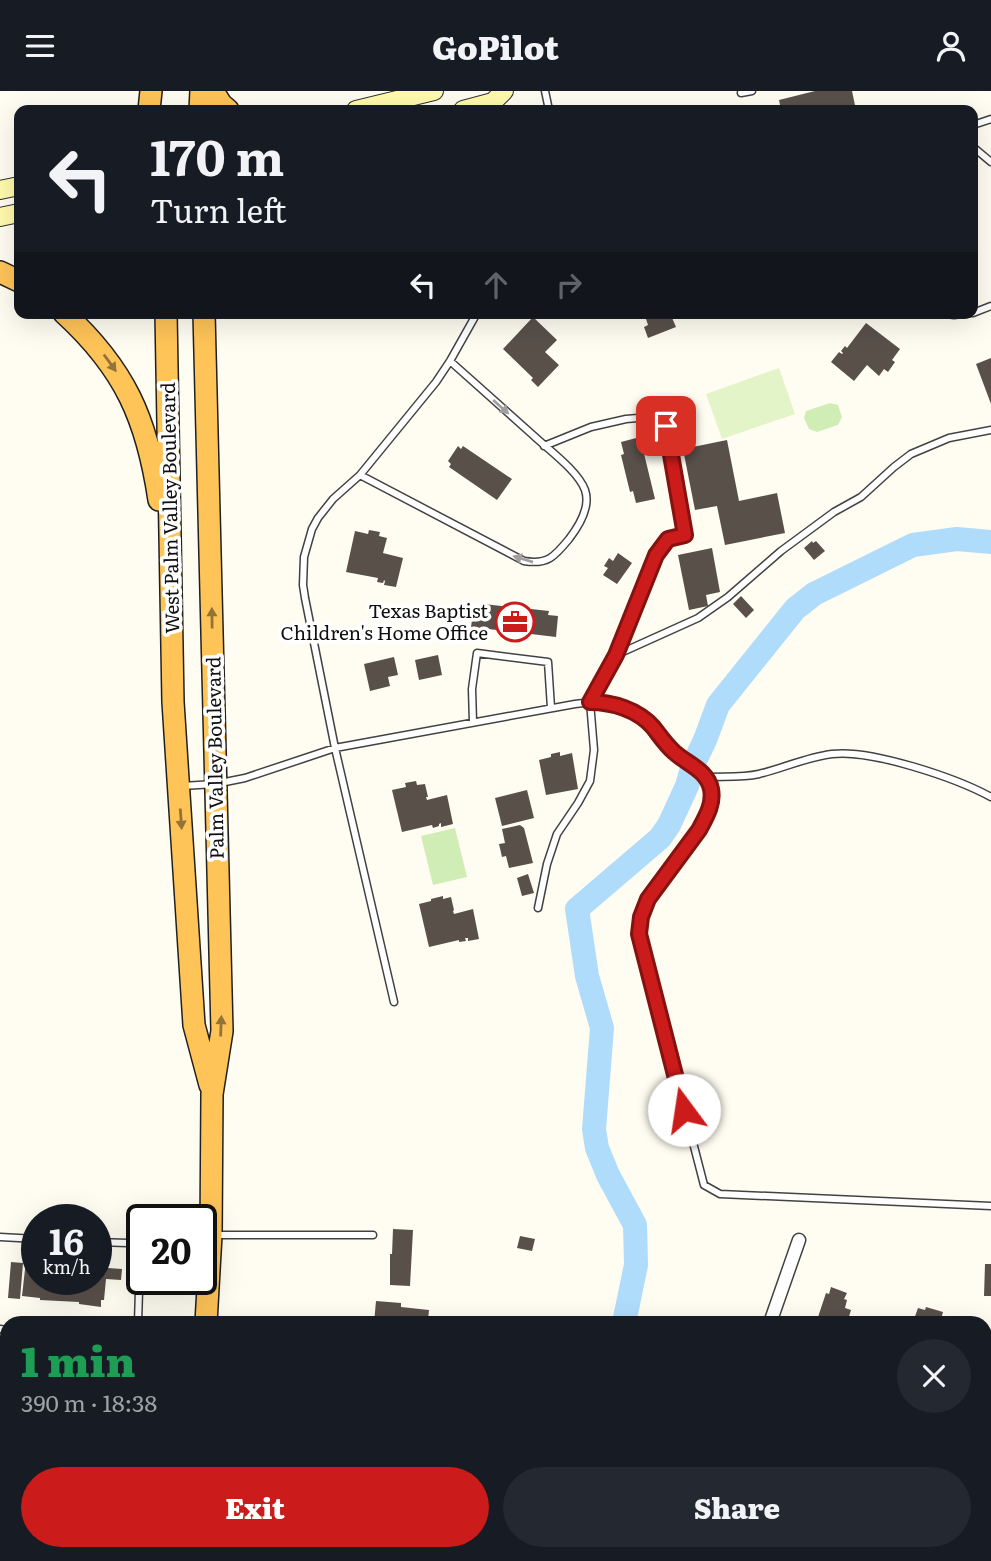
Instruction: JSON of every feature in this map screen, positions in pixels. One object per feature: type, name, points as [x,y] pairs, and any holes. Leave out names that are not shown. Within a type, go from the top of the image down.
[{"type":"highway","points":[[70,319],[113,366],[136,409],[153,461],[172,580]]},
{"type":"highway","name":"West Palm Valley Boulevard","points":[[166,319],[173,702]]},
{"type":"highway","name":"West Palm Valley Boulevard","points":[[204,319],[208,421]]},
{"type":"highway","points":[[208,421],[216,319]]},
{"type":"highway","name":"Palm Valley Boulevard","points":[[208,421],[222,1031],[212,1094],[211,1204]]},
{"type":"highway","name":"Palm Valley Boulevard","points":[[173,702],[194,1025],[212,1094]]},
{"type":"highway","name":"Palm Valley Boulevard","points":[[206,1316],[208,1295]]},
{"type":"main road","points":[[372,105],[405,95],[434,91]]},
{"type":"main road","points":[[482,105],[493,102],[504,91]]},
{"type":"street","points":[[772,1316],[799,1240]]},
{"type":"lane","points":[[741,93],[752,91]]},
{"type":"lane","points":[[394,1002],[335,748],[305,598],[303,569],[312,529],[318,518],[333,499],[360,475],[419,403],[450,361],[474,319]]},
{"type":"lane","points":[[360,475],[524,561],[541,562],[549,559],[574,533],[586,502],[586,492],[576,475],[450,361]]},
{"type":"lane","points":[[538,908],[547,864],[557,834],[590,781],[594,750],[590,702],[616,655],[656,555],[668,539],[685,535],[666,426],[650,417],[626,419],[591,427],[544,446]]},
{"type":"lane","points":[[616,655],[698,618],[728,597],[781,551],[834,512],[861,497],[911,454],[949,438],[991,430]]},
{"type":"lane","points":[[473,722],[472,689],[477,653],[548,662],[551,708]]},
{"type":"lane","points":[[179,786],[215,784],[245,778],[335,748],[551,708],[590,702],[610,704],[635,713],[652,726],[675,753],[706,777],[711,788],[711,804],[706,817],[648,899],[641,917],[639,934],[704,1185],[720,1194],[991,1206]]},
{"type":"lane","points":[[706,777],[758,774],[818,757],[855,754],[916,768],[961,783],[991,797]]},
{"type":"lane","points":[[217,1234],[373,1235]]},
{"type":"lane","points":[[0,1237],[21,1238]]},
{"type":"lane","points":[[112,1242],[128,1243],[140,1258],[138,1316]]},
{"type":"green space","points":[[779,368],[795,414],[722,439],[706,394]]},
{"type":"green space","points":[[830,403],[838,405],[842,417],[838,425],[817,432],[809,429],[804,418],[806,411]]},
{"type":"green space","points":[[455,828],[467,877],[433,885],[421,836]]},
{"type":"building","points":[[815,91],[852,91],[855,105],[780,105],[779,100]]},
{"type":"building","points":[[531,319],[535,319],[557,340],[545,352],[559,365],[538,387],[531,380],[533,378],[503,349]]},
{"type":"building","points":[[646,319],[673,319],[676,327],[648,338],[644,327],[648,325]]},
{"type":"building","points":[[866,323],[900,349],[888,372],[884,369],[879,376],[867,365],[854,381],[831,362],[839,352],[843,353],[841,351],[845,346],[847,348]]},
{"type":"building","points":[[991,358],[991,404],[976,364]]},
{"type":"building","points":[[640,437],[655,499],[636,503],[633,491],[630,492],[621,455],[624,454],[621,442]]},
{"type":"building","points":[[727,440],[739,501],[777,493],[785,533],[725,545],[717,506],[695,510],[683,449]]},
{"type":"building","points":[[458,446],[461,449],[463,446],[512,479],[497,500],[449,467],[451,464],[448,461]]},
{"type":"building","points":[[369,530],[380,532],[379,536],[387,538],[383,553],[403,558],[396,587],[384,585],[384,580],[383,583],[377,582],[378,578],[346,572],[355,531],[368,534]]},
{"type":"building","points":[[816,541],[825,551],[814,560],[804,548]]},
{"type":"building","points":[[712,548],[720,592],[706,595],[708,606],[689,610],[678,555]]},
{"type":"building","points":[[618,553],[632,563],[617,584],[603,575],[608,568],[604,566],[609,558],[613,561]]},
{"type":"building","points":[[741,596],[754,610],[746,618],[733,604]]},
{"type":"building","name":"Texas Baptist Children's Home Office","points":[[512,603],[522,604],[522,608],[549,611],[548,615],[558,616],[556,637],[471,627],[474,607],[484,608],[484,604],[511,607]]},
{"type":"building","points":[[438,655],[442,675],[419,680],[415,660]]},
{"type":"building","points":[[394,657],[398,675],[388,677],[390,686],[370,691],[364,664]]},
{"type":"building","points":[[560,752],[560,756],[572,753],[578,789],[546,795],[539,760]]},
{"type":"building","points":[[416,781],[417,785],[425,784],[427,800],[447,795],[453,824],[441,827],[441,823],[433,828],[432,825],[402,832],[392,790],[406,787],[405,783]]},
{"type":"building","points":[[527,790],[534,818],[502,826],[495,798]]},
{"type":"building","points":[[520,825],[524,828],[533,863],[509,868],[506,856],[502,857],[499,844],[505,843],[502,829]]},
{"type":"building","points":[[528,874],[534,893],[522,896],[517,878]]},
{"type":"building","points":[[443,896],[443,899],[451,897],[454,914],[473,909],[479,939],[468,941],[468,938],[465,938],[466,941],[459,940],[429,947],[419,904]]},
{"type":"building","points":[[393,1229],[413,1230],[410,1286],[390,1285]]},
{"type":"building","points":[[520,1236],[535,1239],[532,1251],[517,1248]]},
{"type":"building","points":[[11,1262],[21,1263],[20,1299],[8,1298]]},
{"type":"building","points":[[985,1264],[991,1264],[991,1296],[984,1296]]},
{"type":"building","points":[[112,1268],[122,1269],[121,1280],[112,1279]]},
{"type":"building","points":[[831,1287],[847,1293],[844,1299],[847,1300],[845,1308],[851,1310],[849,1316],[818,1316],[826,1293],[829,1294]]},
{"type":"building","points":[[22,1295],[104,1295],[101,1307]]},
{"type":"building","points":[[376,1301],[401,1303],[401,1307],[429,1310],[428,1316],[375,1316]]},
{"type":"building","points":[[926,1307],[943,1312],[942,1316],[915,1316],[918,1308],[925,1310]]},
{"type":"waterway","points":[[625,1316],[636,1265],[635,1225],[597,1148],[594,1129],[602,1028],[587,976],[577,909],[660,838],[687,786],[718,705],[795,609],[814,594],[913,545],[957,539],[991,542]]},
{"type":"place","name":"Texas Baptist Children's Home Office","points":[[515,622]]},
{"type":"route","points":[[666,426],[685,535],[668,539],[649,567],[616,655],[590,702],[623,708],[646,720],[675,753],[706,777],[711,788],[711,804],[706,817],[648,899],[641,917],[639,934],[684,1110]]}]
